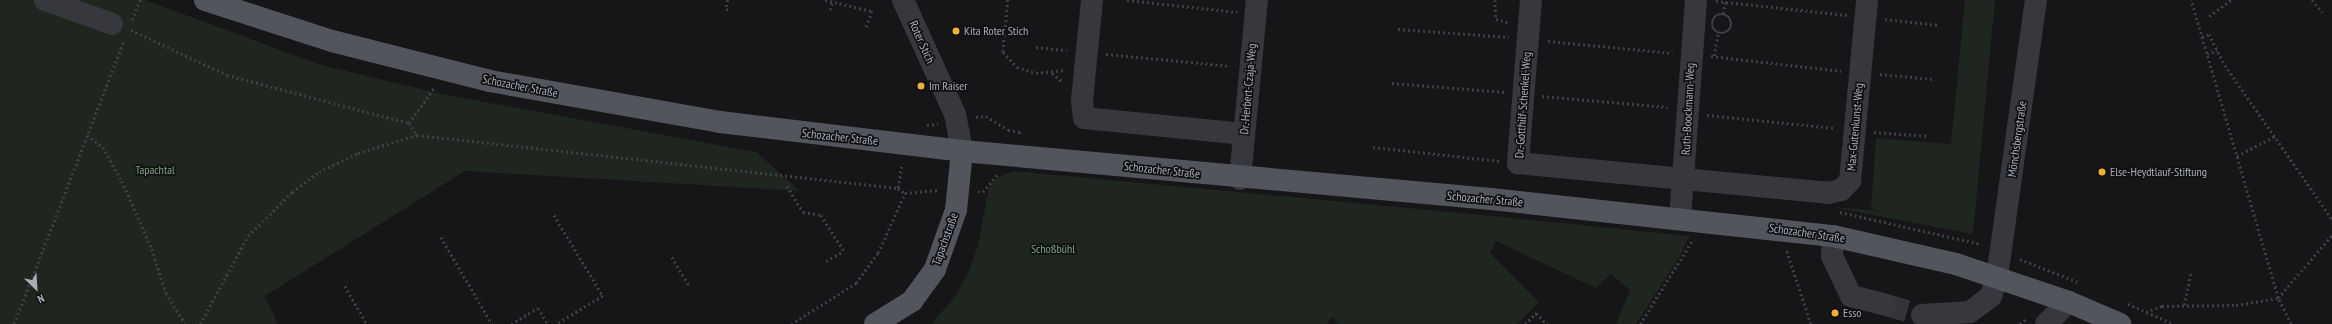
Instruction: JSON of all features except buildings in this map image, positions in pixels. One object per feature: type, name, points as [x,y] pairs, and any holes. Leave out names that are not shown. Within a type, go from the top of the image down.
[{"type":"main road","name":"Schozacher Straße","points":[[205,0],[332,41],[448,70],[720,122],[962,151],[1680,218],[1779,228],[1833,236],[1956,264],[2069,302],[2120,324]]},
{"type":"main road","name":"Tapachstraße","points":[[875,324],[912,300],[935,269],[956,210],[962,151]]},
{"type":"street","name":"Roter Stich","points":[[903,0],[955,114],[962,151]]},
{"type":"street","points":[[1092,0],[1082,100],[1084,118],[1244,134]]},
{"type":"street","name":"Dr.-Herbert-Czaja-Weg","points":[[1240,178],[1257,0]]},
{"type":"street","name":"Dr.-Gotthilf-Schenkel-Weg","points":[[1531,0],[1520,31],[1514,93],[1518,163],[1684,179]]},
{"type":"street","name":"Ruth-Boockmann-Weg","points":[[1680,218],[1684,179],[1680,110],[1690,56],[1704,0]]},
{"type":"street","name":"Mönchsbergstraße","points":[[1922,315],[1970,312],[1990,296],[1997,277],[2036,0]]},
{"type":"street","points":[[51,1],[120,27]]},
{"type":"street","name":"Max-Gutenkunst-Weg","points":[[1684,179],[1828,193],[1841,190],[1850,181],[1844,129],[1850,72],[1862,11]]},
{"type":"street","points":[[1833,236],[1832,256],[1850,296],[1886,305]]},
{"type":"street","points":[[2046,324],[2069,302]]},
{"type":"path","points":[[14,324],[87,135],[120,27],[140,0]]},
{"type":"path","points":[[728,0],[726,9],[729,10]]},
{"type":"path","points":[[825,0],[872,11],[866,28]]},
{"type":"path","points":[[1008,0],[1003,52],[1017,67],[1036,73],[1058,72]]},
{"type":"path","points":[[1127,0],[1229,11]]},
{"type":"path","points":[[1495,0],[1496,19],[1520,31]]},
{"type":"path","points":[[1704,0],[1862,11],[1938,24]]},
{"type":"path","points":[[2191,0],[2278,298],[2291,324]]},
{"type":"path","points":[[2209,16],[2231,0]]},
{"type":"path","points":[[2312,0],[2322,12]]},
{"type":"path","points":[[830,10],[833,1]]},
{"type":"path","points":[[1723,14],[1725,2]]},
{"type":"path","points":[[1714,56],[1718,34],[1711,25],[1713,19],[1723,14]]},
{"type":"path","points":[[1718,34],[1730,30],[1732,23],[1723,14]]},
{"type":"path","points":[[120,27],[227,75],[409,123],[416,135]]},
{"type":"path","points":[[1398,29],[1520,31],[1664,53]]},
{"type":"path","points":[[2202,37],[2208,34],[2217,50],[2332,219]]},
{"type":"path","points":[[1036,47],[1233,66]]},
{"type":"path","points":[[2207,54],[2217,50]]},
{"type":"path","points":[[1690,56],[1714,56],[1850,72],[1932,79]]},
{"type":"path","points":[[409,123],[448,70]]},
{"type":"path","points":[[1392,83],[1514,93],[1844,129],[1929,136]]},
{"type":"path","points":[[87,135],[103,147],[122,181],[166,293],[184,324]]},
{"type":"path","points":[[200,324],[248,236],[292,192],[319,172],[358,152],[416,135],[898,188],[905,193],[938,190]]},
{"type":"path","points":[[2237,156],[2275,136]]},
{"type":"path","points":[[898,188],[904,144]]},
{"type":"path","points":[[1373,147],[1495,161]]},
{"type":"path","points":[[786,186],[803,212],[821,215],[843,251],[826,261]]},
{"type":"path","points":[[791,324],[856,283],[878,253],[905,193]]},
{"type":"path","points":[[554,215],[603,296],[557,324]]},
{"type":"path","points":[[1779,228],[1811,324]]},
{"type":"path","points":[[2146,312],[2184,305],[2236,304],[2278,298],[2332,235]]},
{"type":"path","points":[[442,237],[492,324]]},
{"type":"path","points":[[1640,324],[1680,256]]},
{"type":"path","points":[[672,257],[689,286]]},
{"type":"path","points":[[2184,305],[2191,272]]},
{"type":"path","points":[[344,286],[367,324]]},
{"type":"path","points":[[512,324],[538,308],[548,324]]},
{"type":"path","points":[[1525,324],[1536,313],[1547,324]]},
{"type":"green space","name":"Tapachtal","points":[[0,0],[145,0],[318,64],[441,94],[756,152],[800,191],[465,171],[265,296],[278,324],[0,324]]},
{"type":"green space","points":[[1965,0],[1995,0],[1973,234],[1832,207],[1881,211],[1871,209],[1876,138],[1951,144]]},
{"type":"green space","name":"Schoßbühl","points":[[1014,171],[1689,236],[1680,256],[1636,324],[1616,324],[1630,290],[1611,274],[1596,288],[1496,241],[1490,253],[1539,302],[1517,324],[1339,324],[1333,317],[1326,324],[931,324],[954,298],[968,273],[978,246],[989,186],[996,178]]},
{"type":"tunnel","points":[[1886,305],[1922,315]]},
{"type":"place","name":"Kita Roter Stich","points":[[956,31]]},
{"type":"place","name":"Im Raiser","points":[[921,86]]},
{"type":"place","name":"Else-Heydtlauf-Stiftung","points":[[2102,172]]},
{"type":"place","name":"Esso","points":[[1835,313]]}]
